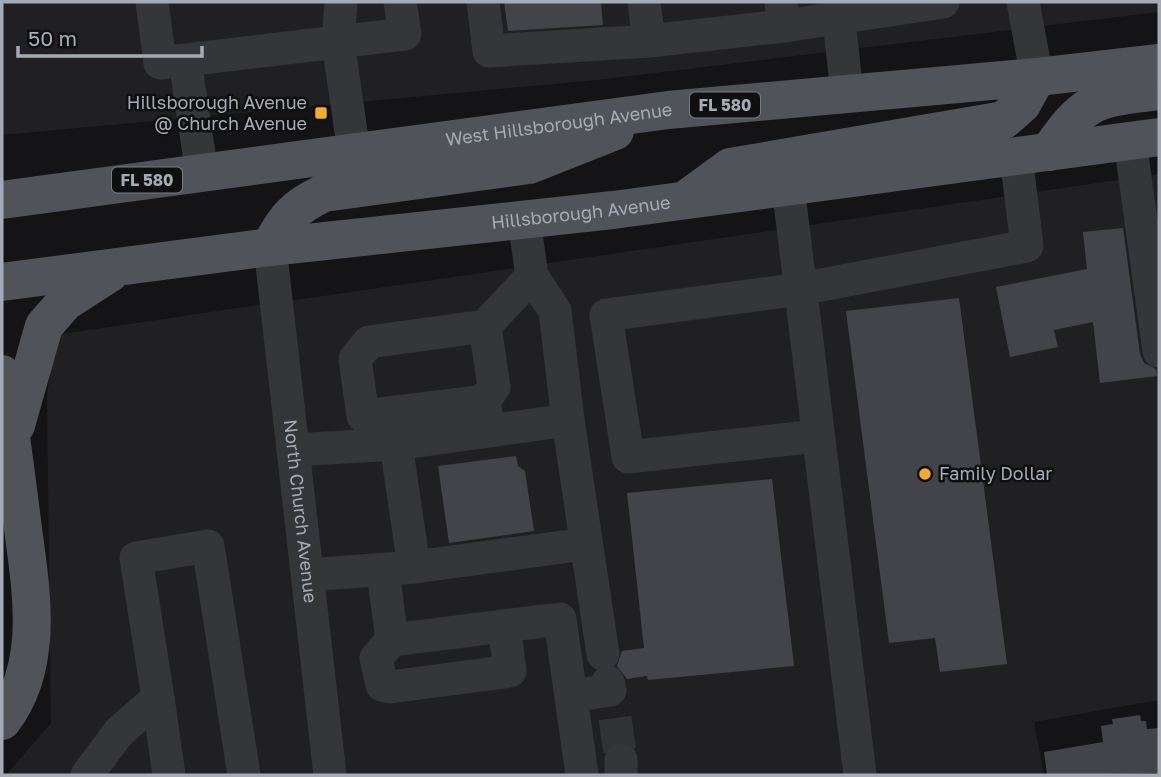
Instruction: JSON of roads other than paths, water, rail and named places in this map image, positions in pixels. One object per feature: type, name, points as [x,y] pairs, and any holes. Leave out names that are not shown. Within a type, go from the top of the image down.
[{"type":"main road","name":"West Hillsborough Avenue","points":[[2,200],[668,110],[1037,77],[1159,62]]},
{"type":"main road","points":[[684,200],[730,166],[1004,120],[1022,104],[1037,77]]},
{"type":"main road","points":[[1032,154],[1090,104],[1159,91]]},
{"type":"main road","points":[[270,247],[281,226],[299,205],[324,193],[529,165],[668,110]]},
{"type":"main road","name":"Hillsborough Avenue","points":[[2,282],[270,247],[684,200],[1145,139]]},
{"type":"main road","points":[[12,440],[44,326],[65,302],[119,267]]},
{"type":"main road","points":[[2,374],[33,611],[29,654],[23,681],[2,721]]},
{"type":"street","points":[[152,2],[160,64],[405,34],[400,2]]},
{"type":"street","points":[[341,2],[338,42],[354,152]]},
{"type":"street","points":[[483,2],[489,51],[649,41],[782,14],[943,2]]},
{"type":"street","points":[[644,2],[649,41]]},
{"type":"street","points":[[1023,2],[1037,77]]},
{"type":"street","points":[[837,9],[847,94]]},
{"type":"street","points":[[185,61],[202,173]]},
{"type":"street","points":[[1145,139],[1159,351]]},
{"type":"street","points":[[818,436],[628,457],[606,315],[800,289],[1027,246],[1032,154]]},
{"type":"street","points":[[788,186],[860,775]]},
{"type":"street","points":[[524,220],[532,276],[555,311],[595,614],[609,686],[571,696]]},
{"type":"street","name":"North Church Avenue","points":[[270,247],[330,775]]},
{"type":"street","points":[[413,431],[363,416],[355,359],[359,350],[369,342],[485,326],[532,276]]},
{"type":"street","points":[[485,326],[494,387],[486,416]]},
{"type":"street","points":[[293,450],[413,431],[486,416],[568,420]]},
{"type":"street","points":[[413,431],[393,640],[376,658],[382,685],[390,687],[487,674],[492,628]]},
{"type":"street","points":[[308,575],[399,569],[585,544]]},
{"type":"street","points":[[169,775],[136,558],[208,546],[244,775]]},
{"type":"street","points":[[393,640],[595,614]]},
{"type":"street","points":[[560,619],[582,775]]},
{"type":"street","points":[[87,775],[120,732],[158,698]]},
{"type":"tunnel","points":[[615,718],[621,760]]},
{"type":"place","name":"Hillsborough Avenue @ Church Avenue","points":[[321,113]]},
{"type":"place","name":"Family Dollar","points":[[925,474]]}]
